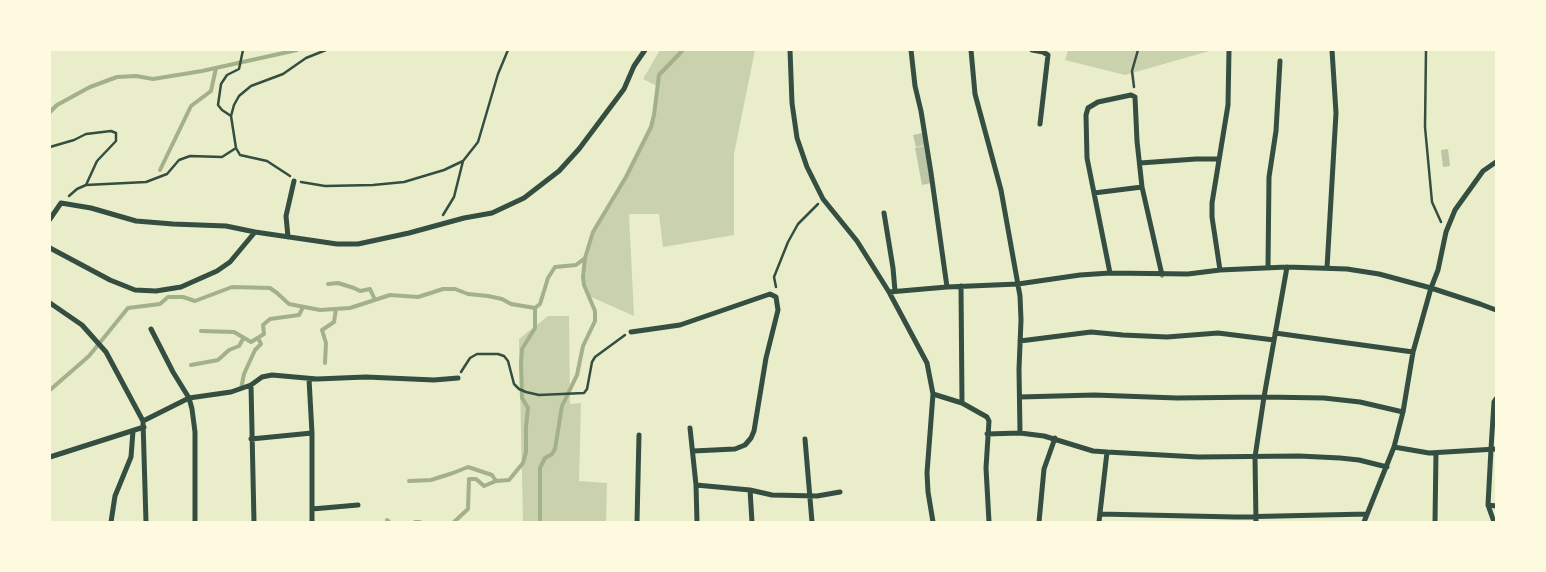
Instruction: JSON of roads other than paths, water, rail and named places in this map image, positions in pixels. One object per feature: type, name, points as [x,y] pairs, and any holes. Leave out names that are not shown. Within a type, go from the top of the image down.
[{"type":"street","points":[[50,219],[61,203],[91,208],[136,221],[226,226],[337,244],[358,244],[492,213],[524,198],[559,171],[579,149],[624,89],[634,66],[645,50]]},
{"type":"street","points":[[790,50],[792,103],[797,138],[807,167],[822,199],[857,242],[892,292],[927,363],[933,394],[927,473],[933,522]]},
{"type":"street","points":[[911,50],[947,287]]},
{"type":"street","points":[[971,50],[974,94],[1001,190],[1018,284],[1021,320],[1020,433]]},
{"type":"street","points":[[1032,50],[1048,55],[1040,124]]},
{"type":"street","points":[[1220,270],[1212,217],[1212,204],[1228,105],[1229,50]]},
{"type":"street","points":[[1327,268],[1336,113],[1332,50]]},
{"type":"street","points":[[1268,267],[1269,177],[1276,132],[1280,61]]},
{"type":"street","points":[[1110,273],[1087,158],[1088,108],[1098,102],[1131,95],[1135,97],[1142,186],[1162,275]]},
{"type":"street","points":[[1140,163],[1219,159]]},
{"type":"street","points":[[1364,522],[1394,447],[1403,412],[1413,352],[1438,270],[1446,232],[1455,210],[1483,171],[1496,162]]},
{"type":"street","points":[[288,237],[286,216],[294,180]]},
{"type":"street","points":[[1094,193],[1142,186]]},
{"type":"street","points":[[884,213],[894,268],[892,292]]},
{"type":"street","points":[[50,248],[110,280],[135,290],[156,291],[181,287],[217,271],[230,262],[255,232]]},
{"type":"street","points":[[892,292],[961,286],[1018,284],[1080,275],[1110,273],[1162,275],[1268,267],[1327,268],[1379,274],[1431,288],[1496,310]]},
{"type":"street","points":[[1256,519],[1255,457],[1287,267]]},
{"type":"street","points":[[961,286],[962,403]]},
{"type":"street","points":[[631,332],[680,325],[770,294],[774,295],[778,310],[766,358],[754,431],[745,445],[735,449],[693,452]]},
{"type":"street","points":[[50,303],[82,325],[106,352],[144,424],[146,522]]},
{"type":"street","points":[[151,329],[189,398],[195,432],[195,522]]},
{"type":"street","points":[[1020,341],[1091,332],[1123,336],[1218,333],[1274,340]]},
{"type":"street","points":[[1275,333],[1413,352]]},
{"type":"street","points":[[50,457],[133,431],[189,398],[231,392],[251,385],[262,377],[272,374],[309,379],[366,377],[434,380],[458,378]]},
{"type":"street","points":[[309,379],[312,432],[312,522]]},
{"type":"street","points":[[251,385],[254,522]]},
{"type":"street","points":[[933,394],[962,403],[987,416],[989,421],[986,468],[989,522]]},
{"type":"street","points":[[1020,397],[1094,394],[1176,398],[1264,396],[1324,398],[1403,412]]},
{"type":"street","points":[[1494,522],[1488,505],[1493,449],[1494,402],[1496,399]]},
{"type":"street","points":[[690,428],[696,485],[697,522]]},
{"type":"street","points":[[112,522],[115,496],[130,457],[133,431]]},
{"type":"street","points":[[251,439],[312,432]]},
{"type":"street","points":[[987,434],[1020,433],[1055,438],[1093,451],[1164,457],[1340,458],[1359,460],[1387,467]]},
{"type":"street","points":[[637,522],[638,435]]},
{"type":"street","points":[[1039,522],[1044,469],[1055,438]]},
{"type":"street","points":[[805,439],[812,522]]},
{"type":"street","points":[[1394,447],[1436,453],[1493,449]]},
{"type":"street","points":[[1099,522],[1106,452]]},
{"type":"street","points":[[1435,522],[1436,453]]},
{"type":"street","points":[[696,485],[750,490],[772,495],[823,495],[840,492]]},
{"type":"street","points":[[750,490],[752,522]]},
{"type":"street","points":[[312,509],[358,505]]},
{"type":"street","points":[[1488,505],[1496,506]]},
{"type":"street","points":[[1100,514],[1202,519],[1256,519],[1368,514]]},
{"type":"waterway","points":[[50,112],[57,105],[90,87],[117,77],[136,76],[153,79],[202,71],[297,50]]},
{"type":"waterway","points":[[540,522],[540,468],[545,458],[552,454],[555,449],[562,406],[577,375],[583,346],[595,321],[595,311],[584,285],[585,258],[593,232],[626,177],[651,127],[659,75],[683,50]]},
{"type":"waterway","points":[[160,170],[191,106],[211,91],[216,68]]},
{"type":"waterway","points":[[50,390],[89,356],[128,308],[160,304],[168,297],[183,297],[195,301],[232,287],[270,288],[289,304],[320,310],[350,308],[390,295],[418,297],[443,289],[455,289],[468,294],[488,296],[502,299],[511,304],[535,308],[540,304],[548,278],[555,267],[576,265],[585,258]]},
{"type":"waterway","points":[[328,284],[338,283],[360,291],[370,289],[375,300]]},
{"type":"waterway","points":[[201,331],[234,332],[251,342],[264,334],[263,325],[270,319],[299,315],[303,307]]},
{"type":"waterway","points":[[454,522],[468,509],[469,479],[476,479],[484,486],[496,481],[509,480],[523,463],[526,452],[528,408],[522,398],[522,349],[535,328],[535,308]]},
{"type":"waterway","points":[[325,363],[326,343],[322,330],[334,322],[336,309]]},
{"type":"waterway","points":[[241,389],[244,374],[255,350],[261,344],[258,338]]},
{"type":"waterway","points":[[191,365],[218,360],[229,350],[239,346],[243,339]]},
{"type":"waterway","points":[[409,481],[431,480],[468,467],[492,475],[496,481]]},
{"type":"waterway","points":[[415,522],[420,522]]}]
